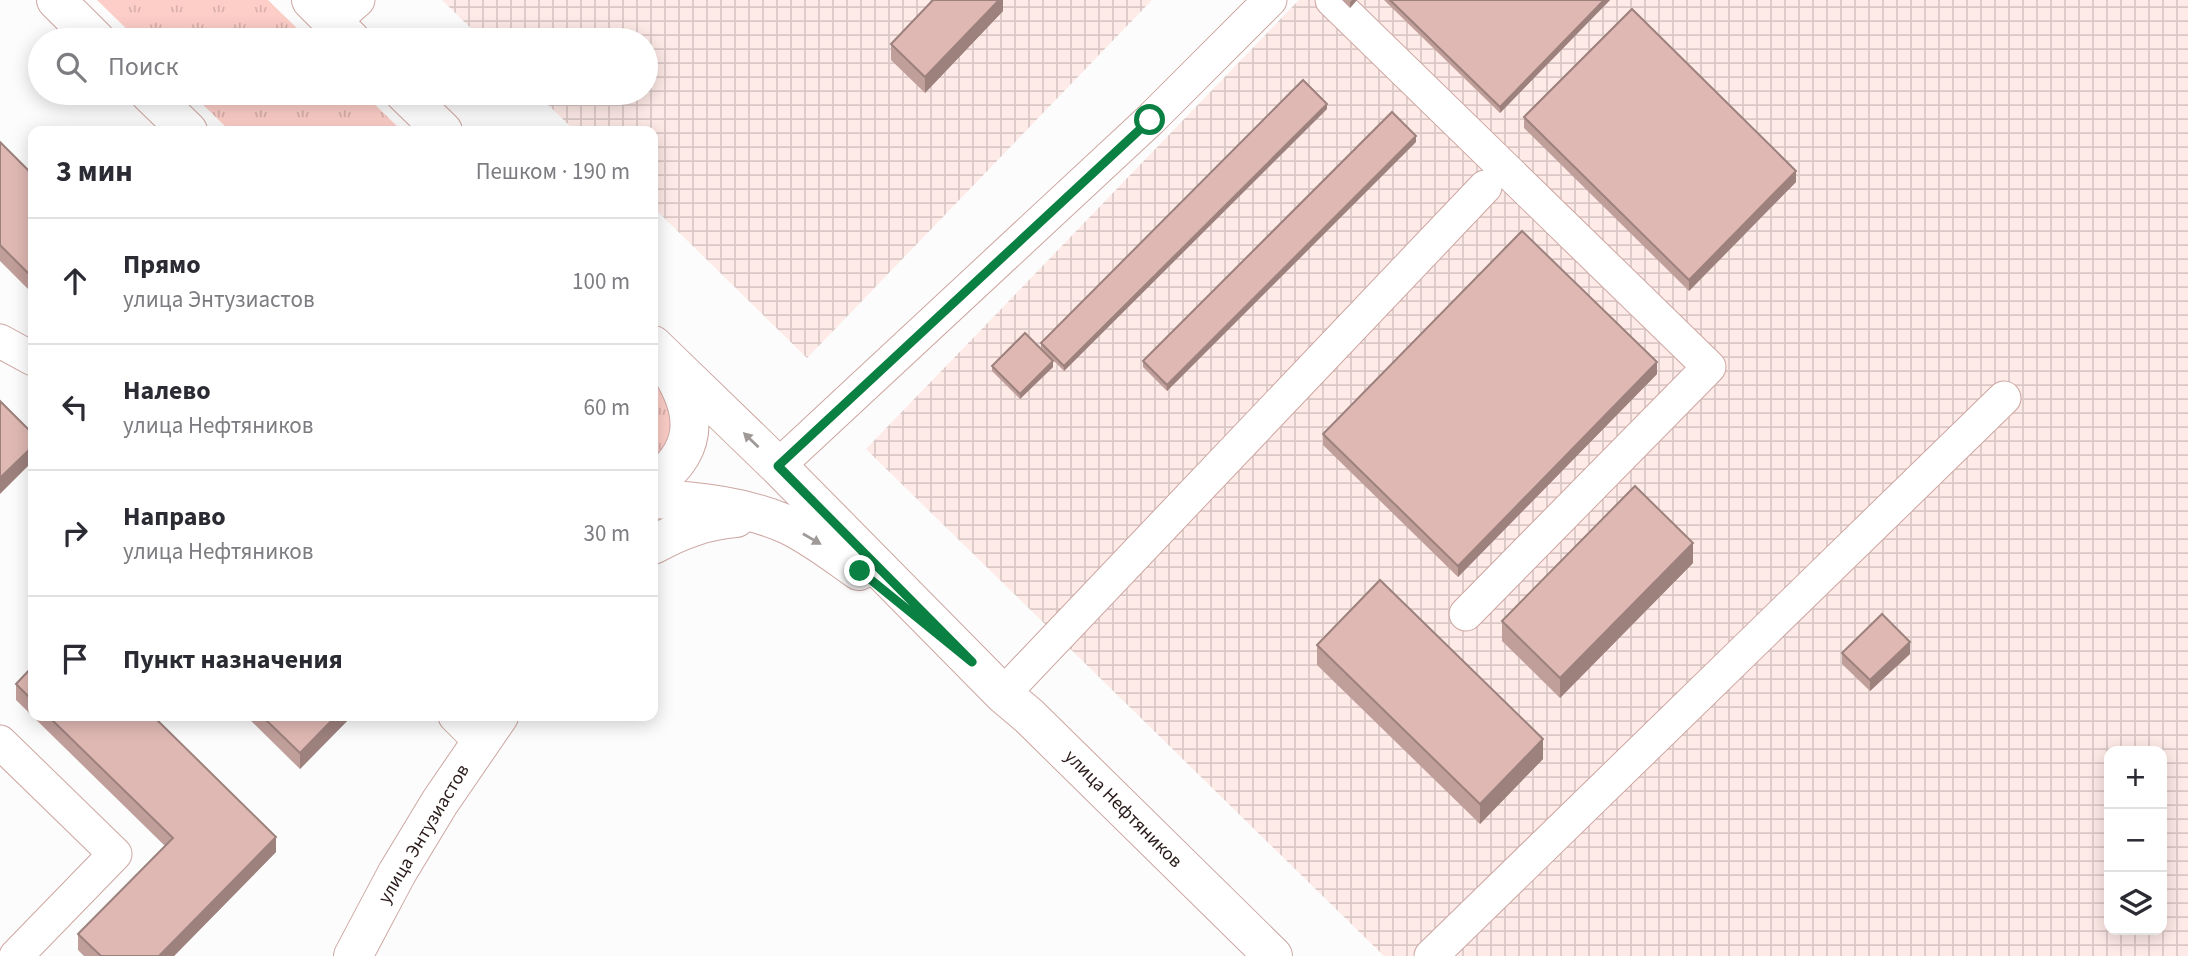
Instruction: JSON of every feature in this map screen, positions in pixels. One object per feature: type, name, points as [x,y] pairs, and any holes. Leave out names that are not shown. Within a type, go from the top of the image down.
[{"type":"main road","points":[[56,0],[84,28]]},
{"type":"main road","points":[[161,105],[183,126]]},
{"type":"main road","points":[[416,105],[438,126]]},
{"type":"main road","name":"улица Нефтяников","points":[[658,351],[778,466],[1003,694],[1029,716],[1273,956]]},
{"type":"main road","name":"улица Нефтяников","points":[[658,354],[679,385],[690,416],[685,450],[658,491],[720,505],[787,525],[860,571],[972,662]]},
{"type":"main road","points":[[658,543],[710,520],[761,516]]},
{"type":"main road","name":"улица Энтузиастов","points":[[353,956],[397,873],[440,802],[479,724]]},
{"type":"street","points":[[778,466],[1150,120],[1269,0]]},
{"type":"street","points":[[1332,0],[1709,367],[1466,614]]},
{"type":"street","points":[[1003,694],[1485,187]]},
{"type":"street","points":[[0,341],[28,356]]},
{"type":"street","points":[[1431,956],[2004,398]]},
{"type":"street","points":[[0,742],[115,854],[16,956]]},
{"type":"street","points":[[0,948],[9,956]]},
{"type":"shaded area","points":[[442,0],[1152,0],[807,358],[658,212],[658,126],[570,126],[548,105],[658,105],[658,28],[471,28]]},
{"type":"shaded area","points":[[1299,0],[2188,0],[2188,956],[1384,956],[866,449]]},
{"type":"green space","points":[[97,0],[268,0],[297,28],[126,28]]},
{"type":"green space","points":[[203,105],[375,105],[397,126],[225,126]]},
{"type":"green space","points":[[658,380],[671,415],[668,437],[658,454]]},
{"type":"building","points":[[933,0],[999,0],[925,77],[891,44]]},
{"type":"building","points":[[1390,0],[1604,0],[1500,107]]},
{"type":"building","points":[[1632,9],[1796,171],[1689,280],[1524,117]]},
{"type":"building","points":[[1303,80],[1327,104],[1064,366],[1041,343]]},
{"type":"building","points":[[1392,112],[1416,136],[1167,385],[1143,361]]},
{"type":"building","points":[[0,142],[28,170],[28,273],[0,245]]},
{"type":"building","points":[[1522,231],[1657,362],[1458,566],[1323,434]]},
{"type":"building","points":[[1025,333],[1053,361],[1020,394],[992,366]]},
{"type":"building","points":[[0,401],[28,429],[28,451],[0,478]]},
{"type":"building","points":[[1635,486],[1693,543],[1560,678],[1502,621]]},
{"type":"building","points":[[1380,580],[1543,739],[1480,804],[1317,645]]},
{"type":"building","points":[[1882,614],[1910,642],[1870,680],[1842,653]]},
{"type":"building","points":[[28,671],[28,696],[16,684]]},
{"type":"building","points":[[53,721],[158,721],[276,837],[159,956],[101,956],[78,934],[173,838]]},
{"type":"building","points":[[267,721],[331,721],[300,753]]},
{"type":"route","points":[[860,571],[972,662],[778,466],[1150,120]]}]
